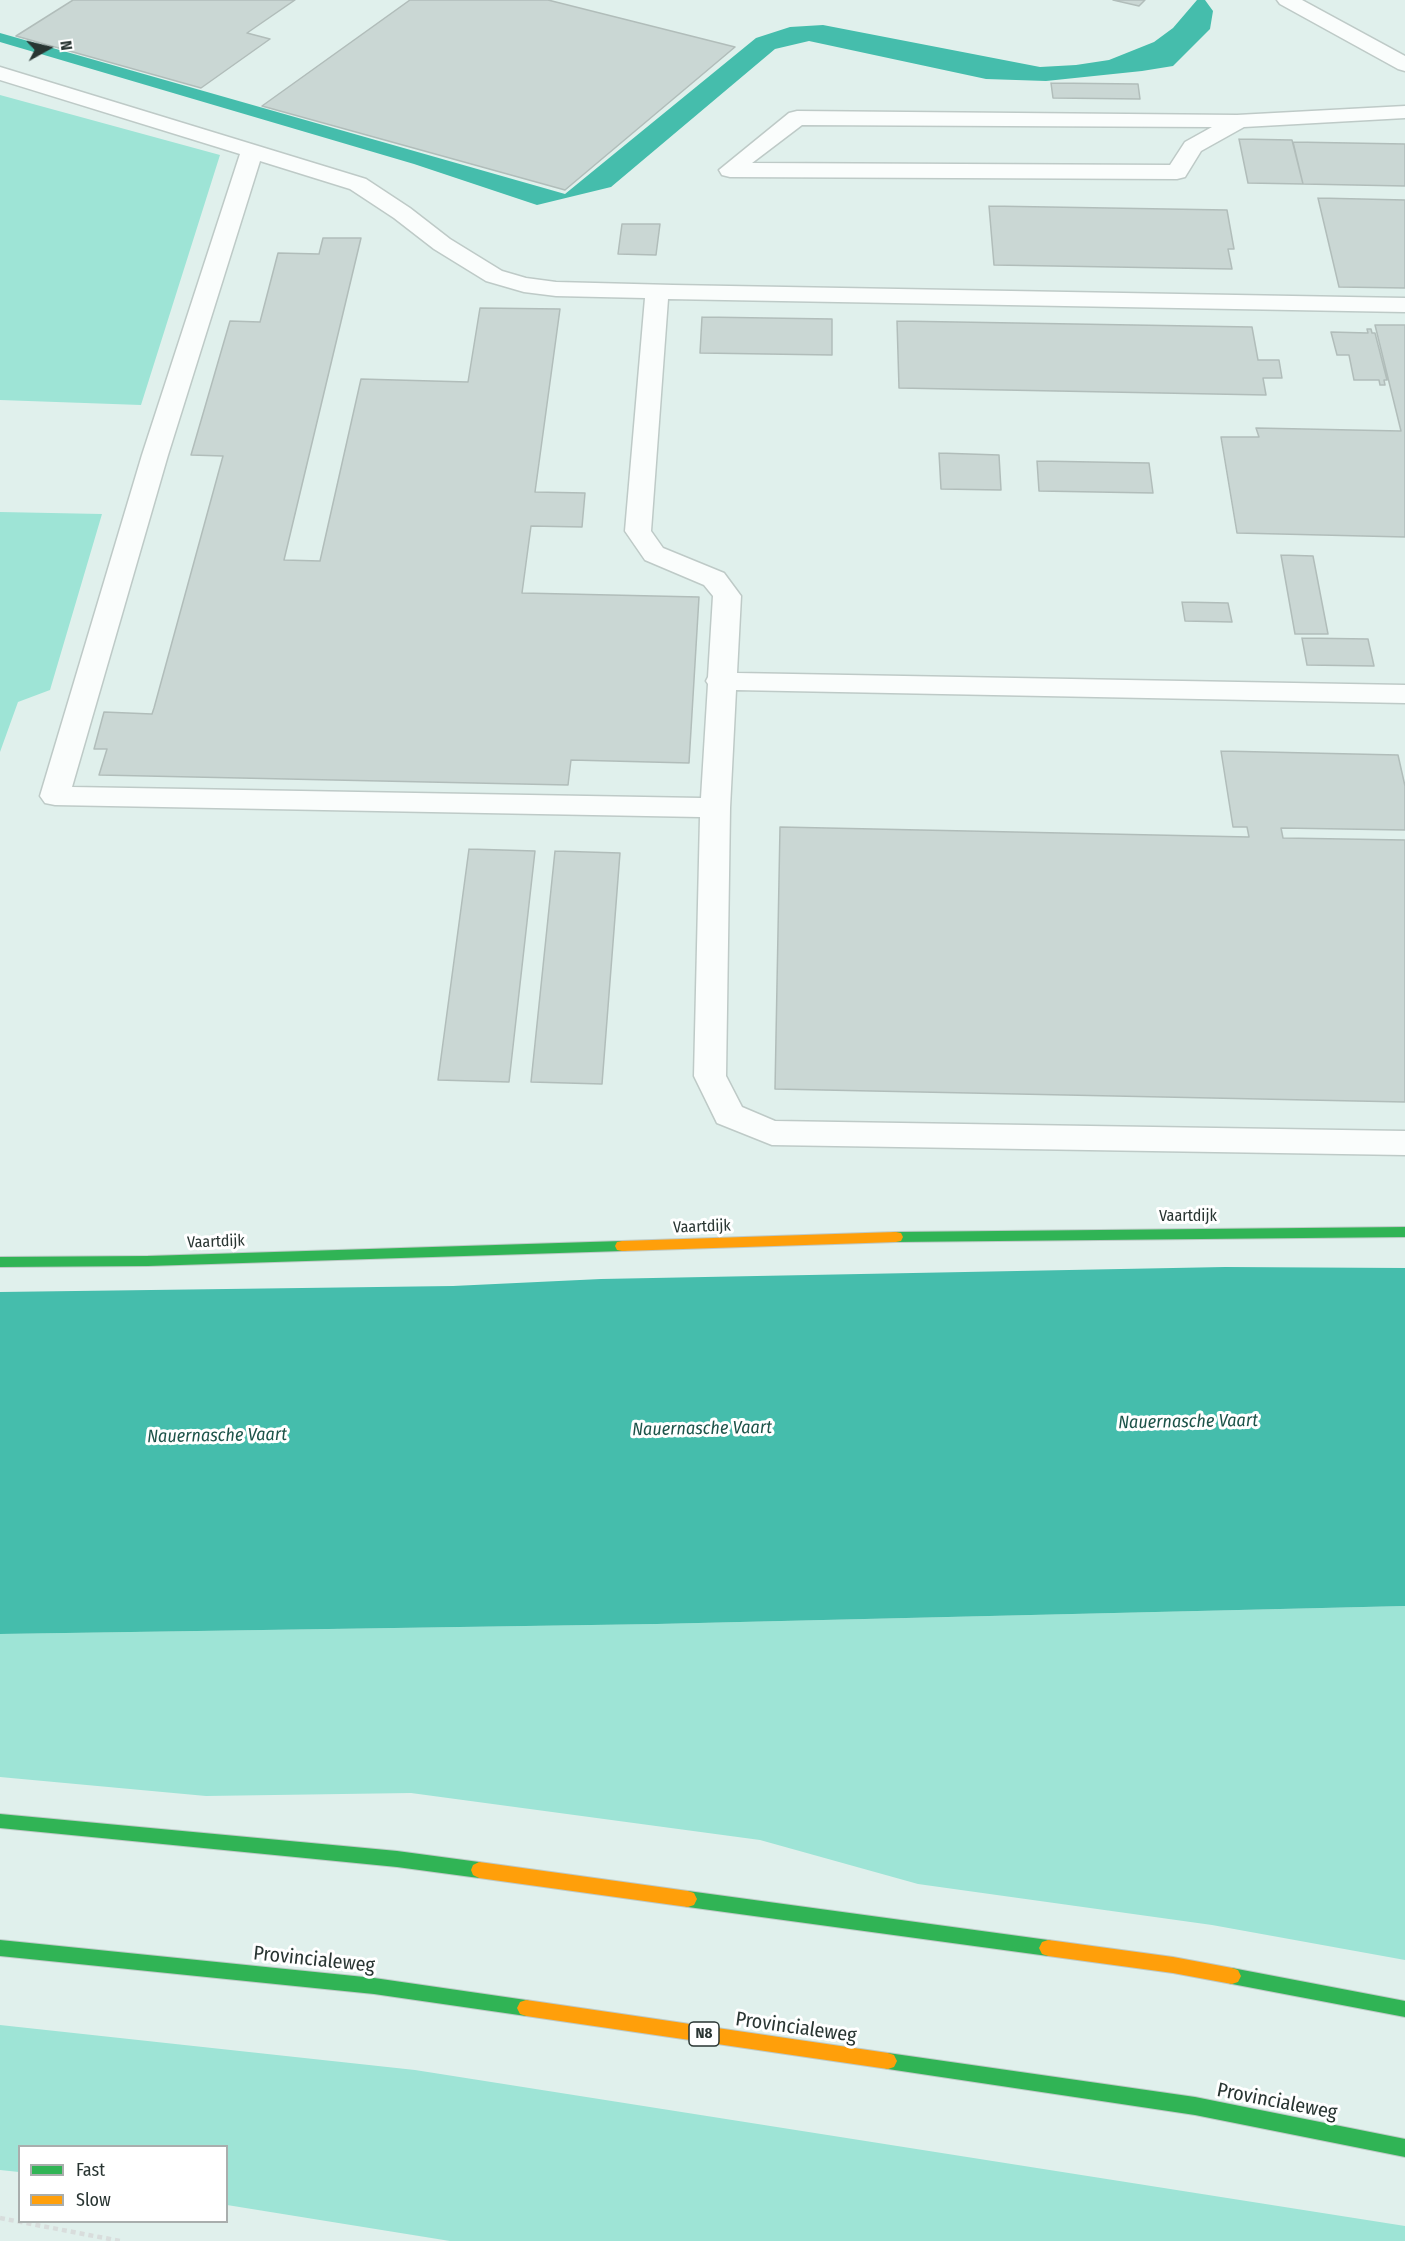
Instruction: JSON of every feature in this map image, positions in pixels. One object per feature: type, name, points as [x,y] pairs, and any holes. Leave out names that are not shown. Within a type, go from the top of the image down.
[{"type":"main road","name":"Vaartdijk","points":[[0,1262],[148,1261],[931,1236],[1405,1232]]},
{"type":"main road","points":[[0,1821],[397,1859],[1173,1965],[1405,2009]]},
{"type":"main road","name":"Provincialeweg","points":[[0,1948],[374,1986],[1196,2106],[1405,2148]]},
{"type":"lane","points":[[1287,0],[1405,65]]},
{"type":"lane","points":[[0,73],[358,184],[402,213],[442,244],[494,276],[524,285],[556,289],[1405,305]]},
{"type":"lane","points":[[1239,121],[1193,147],[1177,172],[730,170],[797,118],[1239,121],[1405,112]]},
{"type":"lane","points":[[252,150],[155,455],[55,796],[715,808]]},
{"type":"lane","points":[[657,291],[638,531],[654,554],[714,579],[727,596],[720,681],[715,808],[710,1076],[729,1115],[772,1133],[1405,1143]]},
{"type":"lane","points":[[720,681],[1405,694]]},
{"type":"path","points":[[0,2218],[18,2221]]},
{"type":"path","points":[[26,2223],[120,2241]]},
{"type":"shaded area","points":[[0,95],[220,155],[141,405],[0,400]]},
{"type":"shaded area","points":[[0,512],[102,514],[50,690],[18,702],[0,752]]},
{"type":"shaded area","points":[[1405,1606],[1405,1960],[1212,1925],[918,1884],[760,1840],[411,1793],[206,1796],[0,1777],[0,1634],[657,1624]]},
{"type":"shaded area","points":[[0,2025],[415,2070],[1405,2226],[1405,2241],[450,2241],[228,2205],[228,2145],[18,2145],[18,2172],[0,2170]]},
{"type":"water","points":[[1197,0],[1205,0],[1213,11],[1210,29],[1173,66],[1142,71],[1046,81],[986,79],[809,41],[775,49],[611,187],[537,205],[414,164],[0,42],[0,33],[565,194],[756,38],[790,27],[823,25],[1040,67],[1076,65],[1109,60],[1154,42],[1173,28]]},
{"type":"water","name":"Nauernasche Vaart","points":[[1225,1267],[1405,1268],[1405,1606],[657,1624],[0,1634],[0,1292],[453,1286],[601,1279]]},
{"type":"building","points":[[73,0],[295,0],[247,33],[270,39],[201,88],[16,36]]},
{"type":"building","points":[[410,0],[548,0],[735,47],[565,190],[262,106]]},
{"type":"building","points":[[1113,0],[1145,0],[1139,6]]},
{"type":"building","points":[[1051,83],[1138,84],[1140,99],[1053,98]]},
{"type":"building","points":[[1239,139],[1292,140],[1303,184],[1248,183]]},
{"type":"building","points":[[1293,142],[1405,144],[1405,186],[1303,184]]},
{"type":"building","points":[[1318,198],[1405,200],[1405,288],[1339,287]]},
{"type":"building","points":[[989,206],[1227,210],[1234,249],[1228,249],[1232,269],[994,265]]},
{"type":"building","points":[[622,224],[660,224],[656,255],[618,254]]},
{"type":"building","points":[[323,238],[361,238],[284,560],[320,561],[361,379],[468,382],[480,308],[560,309],[535,492],[585,493],[582,527],[531,526],[522,593],[699,597],[689,763],[571,760],[568,785],[99,775],[107,749],[94,749],[104,712],[152,714],[154,708],[223,456],[191,455],[230,321],[260,322],[278,253],[319,254]]},
{"type":"building","points":[[702,317],[832,319],[832,355],[700,353]]},
{"type":"building","points":[[897,321],[1252,327],[1258,360],[1279,360],[1282,378],[1263,378],[1266,395],[899,388]]},
{"type":"building","points":[[1375,325],[1405,325],[1405,537],[1237,533],[1221,437],[1259,437],[1256,428],[1401,431]]},
{"type":"building","points":[[1367,329],[1375,333],[1387,380],[1384,380],[1385,385],[1380,385],[1379,380],[1354,380],[1349,355],[1337,355],[1331,332],[1368,333]]},
{"type":"building","points":[[939,453],[999,455],[1001,490],[941,489]]},
{"type":"building","points":[[1037,461],[1149,463],[1153,493],[1039,491]]},
{"type":"building","points":[[1281,555],[1313,556],[1328,634],[1295,634]]},
{"type":"building","points":[[1182,602],[1228,603],[1232,622],[1185,621]]},
{"type":"building","points":[[1302,638],[1368,639],[1374,666],[1307,665]]},
{"type":"building","points":[[1221,751],[1398,755],[1405,786],[1405,830],[1281,828],[1283,838],[1405,840],[1405,1102],[775,1089],[780,827],[1249,837],[1247,827],[1233,827]]},
{"type":"building","points":[[469,849],[535,851],[509,1082],[438,1080]]},
{"type":"building","points":[[555,851],[620,853],[602,1084],[531,1082]]},
{"type":"traffic: fast","points":[[896,1237],[1405,1232]]},
{"type":"traffic: fast","points":[[0,1262],[148,1261],[622,1246]]},
{"type":"traffic: fast","points":[[0,1821],[397,1859],[479,1870]]},
{"type":"traffic: fast","points":[[688,1899],[1048,1948]]},
{"type":"traffic: fast","points":[[0,1948],[374,1986],[526,2008]]},
{"type":"traffic: fast","points":[[1232,1976],[1405,2009]]},
{"type":"traffic: fast","points":[[888,2061],[1195,2106],[1405,2148]]},
{"type":"traffic: slow","points":[[622,1246],[896,1237]]},
{"type":"traffic: slow","points":[[479,1870],[688,1899]]},
{"type":"traffic: slow","points":[[1048,1948],[1173,1965],[1232,1976]]},
{"type":"traffic: slow","points":[[526,2008],[888,2061]]}]
